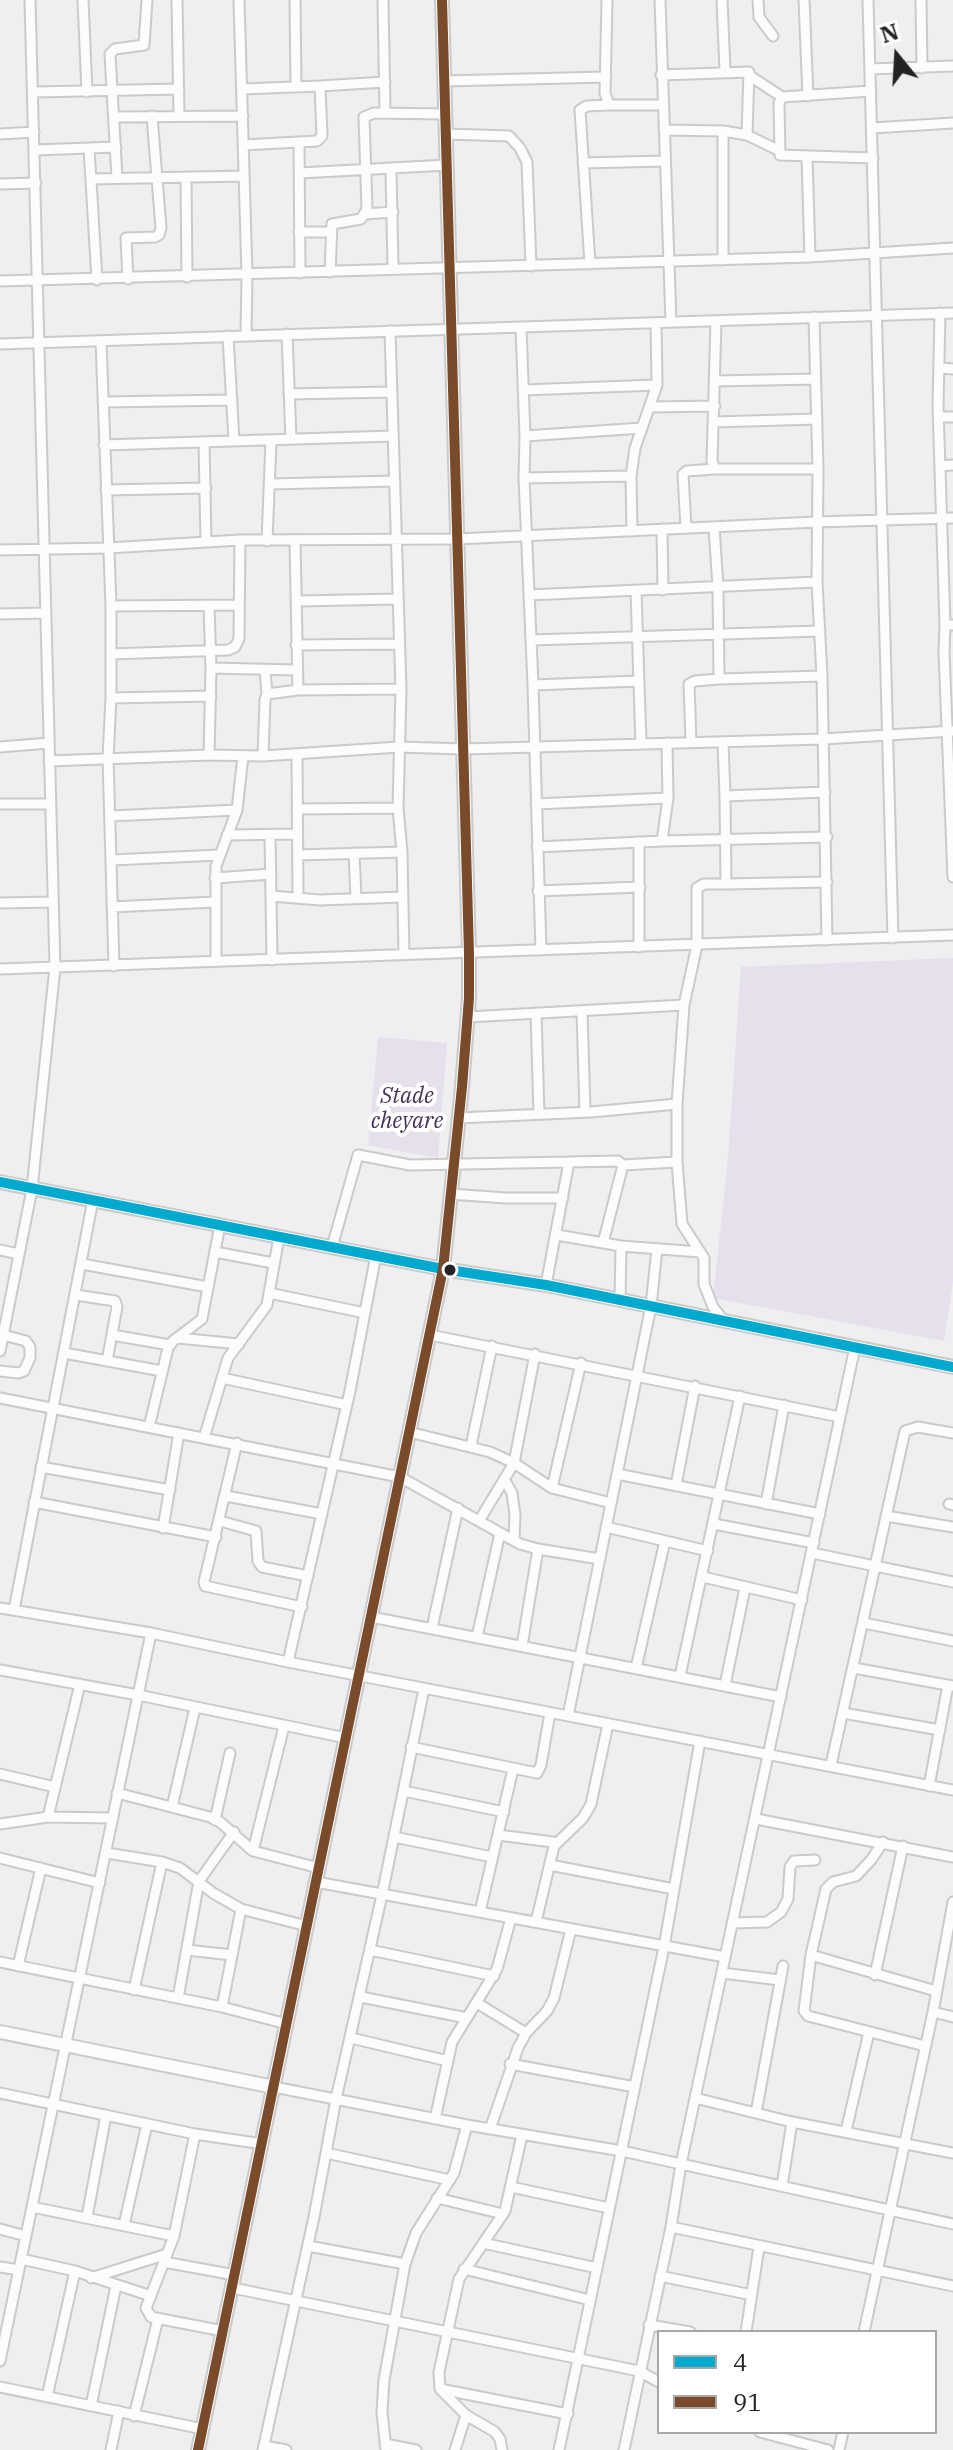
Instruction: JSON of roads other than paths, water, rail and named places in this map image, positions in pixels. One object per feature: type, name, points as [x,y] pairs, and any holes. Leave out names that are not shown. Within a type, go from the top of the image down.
[{"type":"main road","points":[[198,2450],[443,1269],[468,1017],[469,953],[442,0]]},
{"type":"main road","points":[[0,1182],[443,1269],[546,1285],[953,1367]]},
{"type":"main road","points":[[0,2032],[274,2087]]},
{"type":"street","points":[[0,1351],[32,1189],[55,967],[30,0]]},
{"type":"street","points":[[83,0],[87,92]]},
{"type":"street","points":[[117,178],[111,52],[144,45],[147,0]]},
{"type":"street","points":[[177,0],[179,116]]},
{"type":"street","points":[[239,0],[246,335]]},
{"type":"street","points":[[295,0],[296,86]]},
{"type":"street","points":[[383,0],[385,113]]},
{"type":"street","points":[[607,0],[605,93],[609,105]]},
{"type":"street","points":[[660,0],[671,322]]},
{"type":"street","points":[[722,0],[725,71]]},
{"type":"street","points":[[758,0],[759,17],[773,36]]},
{"type":"street","points":[[804,0],[808,96]]},
{"type":"street","points":[[868,0],[893,938]]},
{"type":"street","points":[[921,0],[922,68]]},
{"type":"street","points":[[870,69],[953,66]]},
{"type":"street","points":[[661,75],[746,71],[782,97],[871,91]]},
{"type":"street","points":[[747,135],[750,76]]},
{"type":"street","points":[[444,81],[606,77]]},
{"type":"street","points":[[242,89],[385,82]]},
{"type":"street","points":[[243,145],[317,141],[322,136],[320,86]]},
{"type":"street","points":[[34,92],[179,89]]},
{"type":"street","points":[[778,150],[779,103],[782,97]]},
{"type":"street","points":[[590,264],[580,110],[587,106],[663,105]]},
{"type":"street","points":[[365,214],[364,117],[385,113],[445,114]]},
{"type":"street","points":[[128,279],[126,238],[155,237],[160,233],[152,116]]},
{"type":"street","points":[[115,117],[243,116]]},
{"type":"street","points":[[872,128],[953,123]]},
{"type":"street","points":[[664,130],[723,131],[747,135],[778,150],[783,157],[873,158]]},
{"type":"street","points":[[723,131],[723,260]]},
{"type":"street","points":[[0,134],[34,132]]},
{"type":"street","points":[[446,134],[509,136],[520,148],[527,162],[531,266]]},
{"type":"street","points":[[299,143],[300,273]]},
{"type":"street","points":[[35,150],[116,147]]},
{"type":"street","points":[[89,148],[97,280]]},
{"type":"street","points":[[807,158],[810,257]]},
{"type":"street","points":[[583,163],[665,161]]},
{"type":"street","points":[[300,173],[447,165]]},
{"type":"street","points":[[391,169],[393,269]]},
{"type":"street","points":[[91,179],[243,176]]},
{"type":"street","points":[[186,177],[187,277]]},
{"type":"street","points":[[0,184],[36,183]]},
{"type":"street","points":[[330,272],[332,224],[356,221],[365,214],[393,212]]},
{"type":"street","points":[[299,232],[330,232]]},
{"type":"street","points":[[0,281],[669,262],[953,248]]},
{"type":"street","points":[[940,313],[941,518],[949,581],[953,877]]},
{"type":"street","points":[[0,344],[953,313]]},
{"type":"street","points":[[814,317],[817,582],[827,837],[827,940]]},
{"type":"street","points":[[715,469],[712,461],[716,321]]},
{"type":"street","points":[[632,531],[631,476],[635,448],[657,385],[656,323]]},
{"type":"street","points":[[521,327],[541,950]]},
{"type":"street","points":[[390,331],[401,689],[398,808],[404,955]]},
{"type":"street","points":[[287,334],[291,439]]},
{"type":"street","points":[[228,336],[234,441]]},
{"type":"street","points":[[101,341],[111,606],[108,758],[114,966]]},
{"type":"street","points":[[941,368],[953,369]]},
{"type":"street","points":[[715,381],[815,379]]},
{"type":"street","points":[[523,390],[657,385]]},
{"type":"street","points":[[289,394],[392,392]]},
{"type":"street","points":[[103,402],[232,400]]},
{"type":"street","points":[[651,407],[715,406]]},
{"type":"street","points":[[939,417],[953,417]]},
{"type":"street","points":[[714,422],[817,419]]},
{"type":"street","points":[[525,436],[642,428]]},
{"type":"street","points":[[104,445],[393,436]]},
{"type":"street","points":[[267,541],[271,441]]},
{"type":"street","points":[[204,442],[206,542]]},
{"type":"street","points":[[940,466],[953,465]]},
{"type":"street","points":[[686,528],[683,474],[687,471],[818,469]]},
{"type":"street","points":[[524,478],[631,476]]},
{"type":"street","points":[[270,484],[395,481]]},
{"type":"street","points":[[106,490],[206,488]]},
{"type":"street","points":[[0,550],[108,548],[240,540],[457,539],[953,518]]},
{"type":"street","points":[[714,527],[719,679]]},
{"type":"street","points":[[662,529],[663,590]]},
{"type":"street","points":[[111,654],[228,650],[238,644],[240,540]]},
{"type":"street","points":[[295,541],[298,690]]},
{"type":"street","points":[[529,595],[817,582]]},
{"type":"street","points":[[636,591],[641,744]]},
{"type":"street","points":[[297,601],[398,599]]},
{"type":"street","points":[[209,605],[209,755]]},
{"type":"street","points":[[111,606],[238,605]]},
{"type":"street","points":[[0,614],[46,613]]},
{"type":"street","points":[[531,640],[820,631]]},
{"type":"street","points":[[296,645],[399,644]]},
{"type":"street","points":[[211,668],[297,670]]},
{"type":"street","points":[[263,756],[267,694],[265,670]]},
{"type":"street","points":[[691,742],[689,684],[719,679],[822,676]]},
{"type":"street","points":[[533,685],[639,681]]},
{"type":"street","points":[[267,694],[298,690],[401,689]]},
{"type":"street","points":[[111,698],[211,696]]},
{"type":"street","points":[[49,761],[263,756],[399,747],[464,749],[823,739],[951,731]]},
{"type":"street","points":[[723,742],[726,884]]},
{"type":"street","points":[[0,747],[49,743]]},
{"type":"street","points":[[662,841],[668,798],[667,743]]},
{"type":"street","points":[[297,754],[298,898]]},
{"type":"street","points":[[216,961],[215,878],[219,855],[237,810],[243,756]]},
{"type":"street","points":[[725,796],[825,792]]},
{"type":"street","points":[[536,804],[668,798]]},
{"type":"street","points":[[0,804],[50,804]]},
{"type":"street","points":[[297,809],[398,808]]},
{"type":"street","points":[[111,816],[237,810]]},
{"type":"street","points":[[227,835],[297,834]]},
{"type":"street","points":[[270,835],[272,960]]},
{"type":"street","points":[[537,847],[827,837]]},
{"type":"street","points":[[639,842],[639,947]]},
{"type":"street","points":[[298,855],[402,852]]},
{"type":"street","points":[[354,853],[356,898]]},
{"type":"street","points":[[112,860],[219,855]]},
{"type":"street","points":[[215,878],[271,874]]},
{"type":"street","points":[[724,1321],[713,1307],[706,1289],[704,1258],[682,1224],[677,1162],[677,1104],[684,1005],[697,945],[697,888],[704,884],[827,882]]},
{"type":"street","points":[[538,891],[640,887]]},
{"type":"street","points":[[271,896],[402,897]]},
{"type":"street","points":[[0,903],[53,902]]},
{"type":"street","points":[[112,907],[215,902]]},
{"type":"street","points":[[0,969],[953,935]]},
{"type":"street","points":[[468,1017],[684,1005]]},
{"type":"street","points":[[582,1011],[585,1112]]},
{"type":"street","points":[[536,1013],[539,1114]]},
{"type":"street","points":[[458,1118],[677,1104]]},
{"type":"street","points":[[332,1247],[358,1155],[410,1165],[677,1162]]},
{"type":"street","points":[[546,1285],[569,1162]]},
{"type":"street","points":[[603,1243],[623,1165]]},
{"type":"street","points":[[450,1194],[563,1198]]},
{"type":"street","points":[[14,1610],[93,1200]]},
{"type":"street","points":[[149,1427],[162,1371],[174,1342],[202,1319],[220,1225]]},
{"type":"street","points":[[557,1235],[621,1246],[700,1252]]},
{"type":"street","points":[[204,1438],[228,1358],[263,1312],[279,1237]]},
{"type":"street","points":[[620,1300],[621,1246]]},
{"type":"street","points":[[568,1716],[651,1306],[657,1249]]},
{"type":"street","points":[[0,1250],[19,1254]]},
{"type":"street","points":[[215,1252],[273,1263]]},
{"type":"street","points":[[288,1662],[347,1405],[376,1255]]},
{"type":"street","points":[[82,1264],[208,1287]]},
{"type":"street","points":[[269,1293],[365,1313]]},
{"type":"street","points":[[76,1295],[115,1301],[117,1307],[107,1361]]},
{"type":"street","points":[[0,1371],[24,1371],[30,1358],[30,1347],[26,1341],[3,1335]]},
{"type":"street","points":[[112,1335],[174,1342],[239,1344]]},
{"type":"street","points":[[430,1335],[840,1417]]},
{"type":"street","points":[[471,1446],[492,1346]]},
{"type":"street","points":[[624,2450],[671,2227],[681,2164],[855,1347]]},
{"type":"street","points":[[64,1353],[162,1371]]},
{"type":"street","points":[[479,1521],[514,1463],[535,1354]]},
{"type":"street","points":[[552,1488],[581,1363]]},
{"type":"street","points":[[222,1378],[347,1405]]},
{"type":"street","points":[[676,1485],[695,1386]]},
{"type":"street","points":[[680,1676],[740,1396]]},
{"type":"street","points":[[0,1398],[400,1477],[514,1540],[538,1549],[600,1559]]},
{"type":"street","points":[[766,1504],[784,1405]]},
{"type":"street","points":[[831,1765],[905,1431],[918,1427],[953,1433]]},
{"type":"street","points":[[409,1432],[471,1446],[514,1463],[552,1488],[611,1503]]},
{"type":"street","points":[[163,1528],[179,1433]]},
{"type":"street","points":[[237,1443],[205,1586],[302,1607]]},
{"type":"street","points":[[41,1467],[170,1490]]},
{"type":"street","points":[[617,1474],[820,1514]]},
{"type":"street","points":[[504,1479],[512,1493],[514,1540]]},
{"type":"street","points":[[226,1496],[322,1514]]},
{"type":"street","points":[[34,1502],[216,1537]]},
{"type":"street","points":[[432,1628],[458,1508]]},
{"type":"street","points":[[886,1516],[953,1527]]},
{"type":"street","points":[[220,1521],[256,1531],[258,1561],[262,1567],[308,1576]]},
{"type":"street","points":[[714,1524],[874,1566],[953,1582]]},
{"type":"street","points":[[606,1527],[708,1551]]},
{"type":"street","points":[[477,1637],[500,1533]]},
{"type":"street","points":[[636,1668],[665,1541]]},
{"type":"street","points":[[522,1646],[538,1549]]},
{"type":"street","points":[[703,1577],[802,1600]]},
{"type":"street","points":[[725,1685],[745,1588]]},
{"type":"street","points":[[0,1608],[151,1633],[424,1689],[953,1790]]},
{"type":"street","points":[[371,1617],[781,1697]]},
{"type":"street","points":[[864,1623],[953,1641]]},
{"type":"street","points":[[0,2361],[151,1633]]},
{"type":"street","points":[[854,1668],[951,1685],[929,1786]]},
{"type":"street","points":[[0,1670],[346,1738]]},
{"type":"street","points":[[48,1817],[80,1684]]},
{"type":"street","points":[[286,2450],[263,2448],[424,1689]]},
{"type":"street","points":[[172,1807],[195,1708]]},
{"type":"street","points":[[411,1747],[531,1773],[539,1770],[550,1713]]},
{"type":"street","points":[[843,1713],[940,1730]]},
{"type":"street","points":[[536,1922],[554,1846],[583,1818],[591,1804],[608,1724]]},
{"type":"street","points":[[253,1851],[284,1726]]},
{"type":"street","points":[[559,2450],[664,1947],[700,1741]]},
{"type":"street","points":[[215,1820],[230,1753]]},
{"type":"street","points":[[480,1912],[513,1769]]},
{"type":"street","points":[[0,1774],[55,1787]]},
{"type":"street","points":[[404,1791],[504,1812]]},
{"type":"street","points":[[117,1793],[215,1820],[234,1832],[253,1851],[319,1868]]},
{"type":"street","points":[[0,1824],[48,1817],[113,1818]]},
{"type":"street","points":[[756,1819],[953,1857]]},
{"type":"street","points":[[178,1998],[199,1881],[234,1832]]},
{"type":"street","points":[[498,1835],[549,1840],[554,1846]]},
{"type":"street","points":[[394,1837],[492,1857]]},
{"type":"street","points":[[883,1842],[856,1876],[833,1882],[826,1889],[811,1955],[804,2011],[808,2016],[925,2046]]},
{"type":"street","points":[[875,1975],[903,1846]]},
{"type":"street","points":[[107,1853],[180,1868],[241,1909],[307,1926]]},
{"type":"street","points":[[0,1858],[100,1883]]},
{"type":"street","points":[[732,1923],[767,1922],[781,1912],[788,1899],[790,1867],[794,1861],[815,1860]]},
{"type":"street","points":[[134,1990],[162,1862]]},
{"type":"street","points":[[550,1865],[674,1889]]},
{"type":"street","points":[[18,1966],[41,1868]]},
{"type":"street","points":[[316,1882],[725,1957]]},
{"type":"street","points":[[864,2330],[936,1991],[949,1950],[953,1902]]},
{"type":"street","points":[[222,2007],[241,1909]]},
{"type":"street","points":[[435,2119],[452,2042],[494,1976],[501,1961],[511,1918]]},
{"type":"street","points":[[490,2129],[510,2064],[526,2033],[547,2011],[554,1998],[571,1929]]},
{"type":"street","points":[[187,1950],[232,1955]]},
{"type":"street","points":[[370,1950],[494,1976]]},
{"type":"street","points":[[811,1955],[936,1991]]},
{"type":"street","points":[[0,1962],[222,2007],[287,2024]]},
{"type":"street","points":[[756,2113],[783,1966]]},
{"type":"street","points":[[722,1973],[780,1980]]},
{"type":"street","points":[[361,1997],[467,2018]]},
{"type":"street","points":[[477,2003],[526,2033]]},
{"type":"street","points":[[933,2012],[953,2017]]},
{"type":"street","points":[[846,2131],[869,2032]]},
{"type":"street","points":[[351,2038],[448,2061]]},
{"type":"street","points":[[510,2064],[635,2087]]},
{"type":"street","points":[[274,2087],[467,2125],[622,2151],[953,2224]]},
{"type":"street","points":[[0,2093],[195,2134],[263,2144]]},
{"type":"street","points":[[695,2098],[792,2122],[953,2153]]},
{"type":"street","points":[[87,2217],[106,2115]]},
{"type":"street","points":[[782,2186],[792,2122]]},
{"type":"street","points":[[124,2225],[147,2124]]},
{"type":"street","points":[[416,2450],[386,2447],[382,2412],[394,2319],[405,2264],[416,2233],[454,2173],[467,2125]]},
{"type":"street","points":[[195,2134],[174,2236],[146,2308],[148,2314],[158,2319],[223,2331]]},
{"type":"street","points":[[502,2450],[495,2432],[466,2415],[440,2389],[439,2372],[459,2279],[503,2214],[522,2135]]},
{"type":"street","points":[[326,2153],[450,2180]]},
{"type":"street","points":[[511,2187],[609,2208]]},
{"type":"street","points":[[437,2198],[503,2214]]},
{"type":"street","points":[[32,2207],[174,2236]]},
{"type":"street","points":[[671,2227],[953,2286]]},
{"type":"street","points":[[0,2229],[26,2236]]},
{"type":"street","points":[[483,2243],[597,2268]]},
{"type":"street","points":[[308,2246],[405,2264]]},
{"type":"street","points":[[746,2330],[759,2247]]},
{"type":"street","points":[[91,2278],[165,2258],[296,2299],[639,2371],[657,2381]]},
{"type":"street","points":[[21,2259],[75,2271],[151,2296]]},
{"type":"street","points":[[0,2267],[19,2270]]},
{"type":"street","points":[[464,2269],[590,2300]]},
{"type":"street","points":[[47,2397],[75,2271]]},
{"type":"street","points":[[660,2276],[752,2295]]},
{"type":"street","points":[[91,2406],[116,2286]]},
{"type":"street","points":[[134,2416],[158,2319]]},
{"type":"street","points":[[649,2325],[678,2330]]},
{"type":"street","points":[[0,2387],[203,2429]]},
{"type":"street","points":[[440,2389],[568,2414]]},
{"type":"street","points":[[111,2450],[119,2411]]},
{"type":"street","points":[[455,2450],[466,2415]]},
{"type":"street","points":[[768,2434],[828,2450]]},
{"type":"park label","name":"Stade cheyare","points":[[407,1110]]}]
